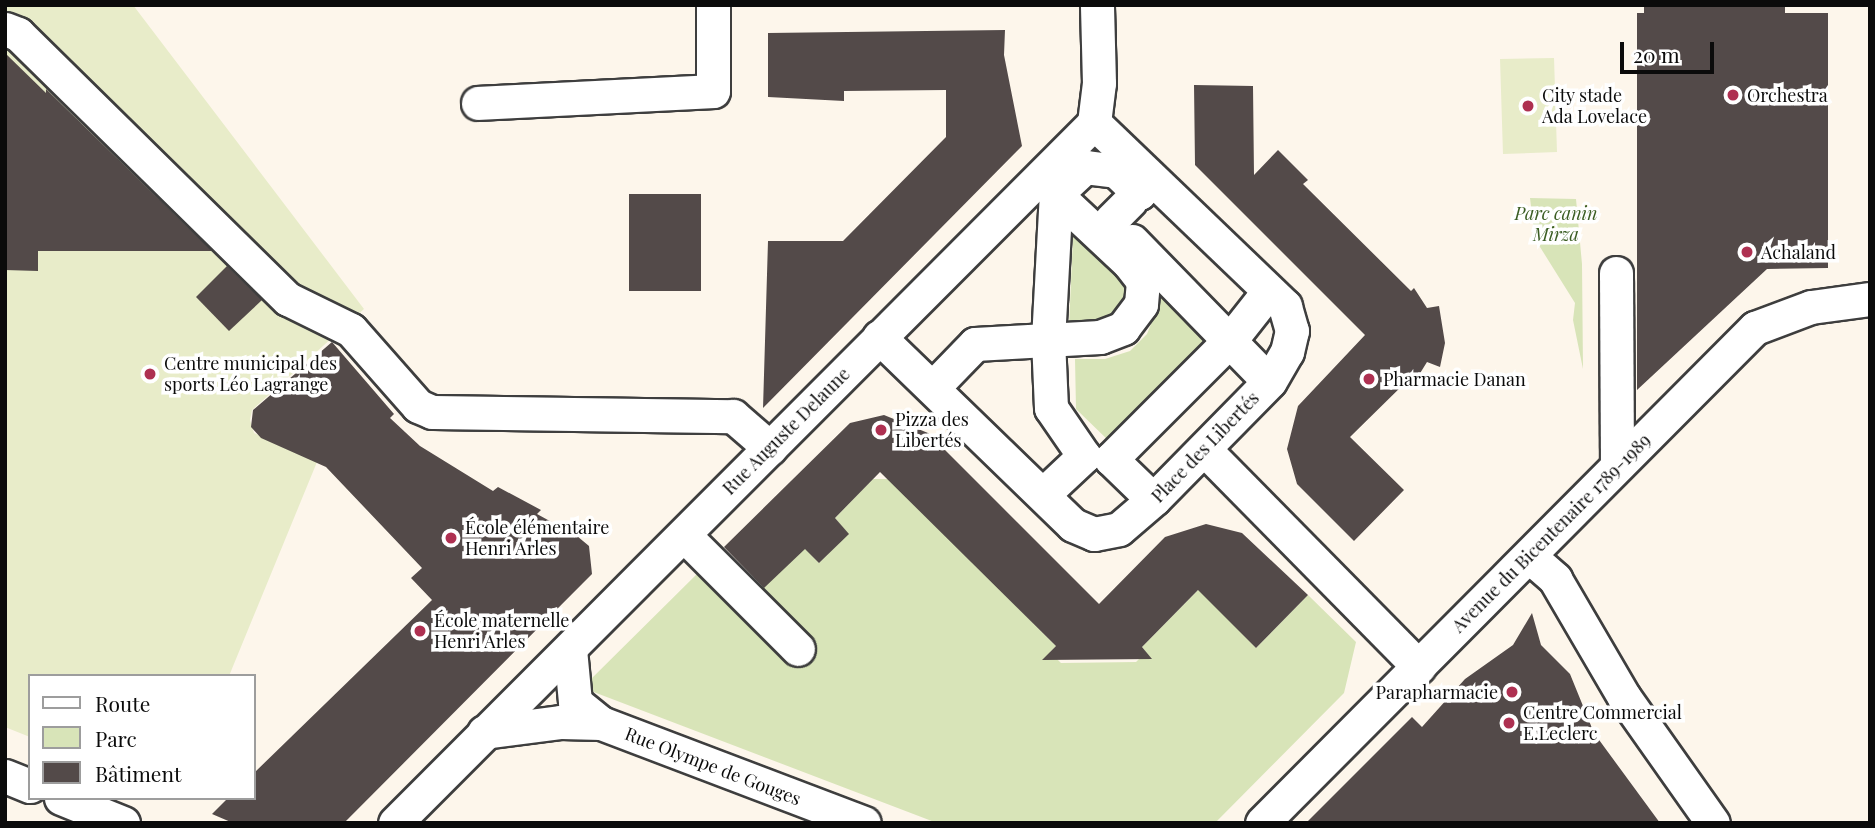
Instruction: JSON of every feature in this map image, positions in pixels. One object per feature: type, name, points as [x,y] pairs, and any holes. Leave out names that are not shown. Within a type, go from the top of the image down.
[{"type":"street","points":[[478,103],[713,91],[713,5]]},
{"type":"street","points":[[1094,123],[1099,83],[1097,5]]},
{"type":"street","points":[[5,29],[18,34],[288,299],[351,330],[418,406],[432,412],[733,416],[770,448]]},
{"type":"street","name":"Rue Auguste Delaune","points":[[395,823],[1094,123]]},
{"type":"street","name":"Place des Libertés","points":[[879,337],[1073,525],[1094,534],[1119,529],[1134,519],[1270,381],[1287,352],[1292,331],[1285,306],[1094,123]]},
{"type":"street","points":[[1129,202],[1139,193],[1116,171],[1085,167],[1060,188],[1048,340],[1051,408],[1097,458],[1144,491]]},
{"type":"street","points":[[1060,188],[1129,202],[1231,339],[1261,373]]},
{"type":"street","points":[[943,377],[975,344],[1100,337],[1123,328],[1141,304],[1143,281],[1060,188]]},
{"type":"street","points":[[1616,273],[1617,465]]},
{"type":"street","name":"Avenue du Bicentenaire 1789-1989","points":[[1262,823],[1755,328],[1811,307],[1870,299]]},
{"type":"street","points":[[1052,486],[1097,458],[1231,339],[1261,301]]},
{"type":"street","points":[[1204,449],[1419,667]]},
{"type":"street","points":[[684,535],[798,649]]},
{"type":"street","points":[[1529,556],[1555,579],[1624,697],[1713,823]]},
{"type":"street","name":"Rue Olympe de Gouges","points":[[570,649],[575,702],[601,723],[864,823]]},
{"type":"street","name":"Rue Olympe de Gouges","points":[[484,732],[561,722],[601,723]]},
{"type":"street","points":[[5,776],[28,785]]},
{"type":"street","points":[[66,800],[122,823]]},
{"type":"green space","name":"Centre municipal des sports Léo Lagrange","points":[[5,5],[133,5],[364,309],[252,410],[250,420],[254,433],[317,462],[230,674],[28,674],[28,736],[5,727]]},
{"type":"green space","name":"City stade Ada Lovelace","points":[[1554,58],[1557,152],[1503,154],[1500,59]]},
{"type":"green space","name":"Parc canin Mirza","points":[[1530,198],[1576,199],[1582,264],[1583,369],[1573,320],[1575,303],[1535,239]]},
{"type":"green space","points":[[1078,233],[1127,280],[1129,302],[1117,317],[1069,327],[1073,236]]},
{"type":"green space","points":[[1163,294],[1211,338],[1111,443],[1076,409],[1075,359],[1105,359],[1130,351],[1147,334]]},
{"type":"green space","points":[[873,479],[888,479],[1056,646],[1050,652],[1061,663],[1136,662],[1146,652],[1142,647],[1199,589],[1256,648],[1308,595],[1356,642],[1344,693],[1215,823],[937,823],[591,691],[590,680],[700,571],[758,593],[805,548],[819,563],[848,534],[835,518]]},
{"type":"building","points":[[1644,5],[1785,5],[1785,13],[1828,13],[1828,268],[1767,269],[1637,390],[1637,13],[1644,13]]},
{"type":"building","points":[[1005,30],[1004,55],[1022,146],[763,408],[768,241],[843,241],[946,137],[946,90],[844,91],[844,101],[768,97],[768,33]]},
{"type":"building","points":[[5,53],[46,93],[46,89],[212,251],[38,251],[38,271],[5,270]]},
{"type":"building","points":[[1194,85],[1253,86],[1254,175],[1278,150],[1308,180],[1303,184],[1411,291],[1414,288],[1427,308],[1439,306],[1445,343],[1440,367],[1427,362],[1414,383],[1409,379],[1350,437],[1404,490],[1354,541],[1297,484],[1287,449],[1298,406],[1365,335],[1195,165]]},
{"type":"building","points":[[629,194],[701,194],[701,291],[629,291]]},
{"type":"building","points":[[227,266],[262,300],[229,331],[196,297]]},
{"type":"building","points":[[332,342],[394,414],[390,418],[420,446],[493,491],[498,487],[541,510],[537,514],[577,536],[589,546],[592,574],[344,823],[233,823],[212,814],[226,800],[256,800],[256,771],[432,600],[411,578],[422,568],[326,467],[261,438],[251,427],[253,410]]},
{"type":"building","points":[[884,415],[928,433],[1099,604],[1165,537],[1206,524],[1242,533],[1308,595],[1256,648],[1198,590],[1142,647],[1152,659],[1042,660],[1056,646],[880,472],[835,518],[849,534],[819,563],[805,549],[764,588],[724,547],[850,423]]},
{"type":"building","name":"Centre Commercial E.Leclerc","points":[[1532,613],[1541,645],[1570,674],[1594,733],[1660,823],[1306,823],[1412,717],[1422,727],[1465,679],[1513,645]]},
{"type":"place","name":"Orchestra","points":[[1733,95]]},
{"type":"place","name":"City stade Ada Lovelace","points":[[1528,106]]},
{"type":"place","name":"Achaland","points":[[1747,252]]},
{"type":"place","name":"Centre municipal des sports Léo Lagrange","points":[[150,374]]},
{"type":"place","name":"Pharmacie Danan","points":[[1369,379]]},
{"type":"place","name":"Pizza des Libertés","points":[[881,430]]},
{"type":"place","name":"École élémentaire Henri Arles","points":[[451,538]]},
{"type":"place","name":"École maternelle Henri Arles","points":[[420,631]]},
{"type":"place","name":"Parapharmacie","points":[[1512,692]]},
{"type":"place","name":"Centre Commercial E.Leclerc","points":[[1509,723]]}]
